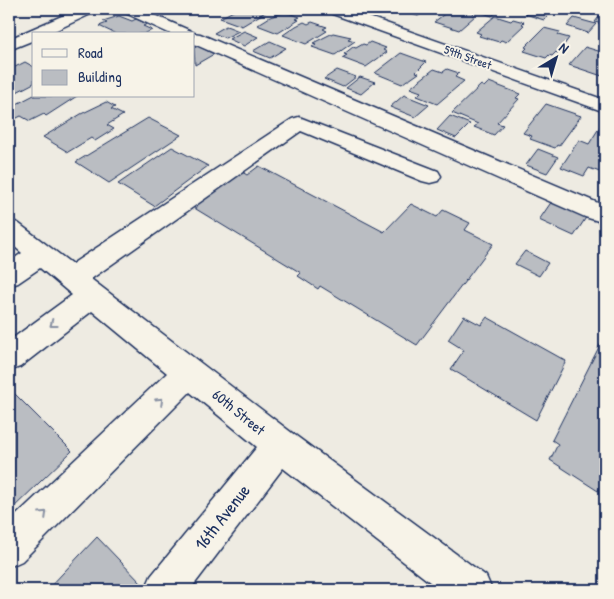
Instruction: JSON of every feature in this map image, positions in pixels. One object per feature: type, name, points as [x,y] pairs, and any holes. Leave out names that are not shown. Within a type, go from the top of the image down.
[{"type":"street","points":[[38,32],[90,9]]},
{"type":"street","points":[[128,9],[180,32]]},
{"type":"street","name":"59th Street","points":[[332,9],[605,106]]},
{"type":"street","points":[[9,45],[32,35]]},
{"type":"street","points":[[195,38],[605,215]]},
{"type":"street","points":[[9,358],[82,287],[299,123],[430,176]]},
{"type":"street","name":"60th Street","points":[[9,229],[280,445],[472,590]]},
{"type":"street","points":[[9,276],[40,254]]},
{"type":"street","points":[[9,548],[190,372]]},
{"type":"street","name":"16th Avenue","points":[[165,590],[280,445]]},
{"type":"building","points":[[237,9],[264,9],[267,11],[242,26],[220,18]]},
{"type":"building","points":[[395,9],[428,9],[418,16]]},
{"type":"building","points":[[451,9],[467,9],[465,11],[474,13],[472,15],[475,16],[459,30],[434,22]]},
{"type":"building","points":[[480,9],[500,9],[492,16],[477,11]]},
{"type":"building","points":[[531,9],[552,12],[544,20],[525,14]]},
{"type":"building","points":[[285,12],[300,17],[296,19],[299,20],[278,33],[257,25],[270,17]]},
{"type":"building","points":[[602,13],[605,14],[605,25],[595,22]]},
{"type":"building","points":[[119,16],[132,21],[136,19],[147,24],[143,26],[152,30],[148,32],[112,32],[99,26],[107,23],[103,21]]},
{"type":"building","points":[[495,16],[511,21],[513,19],[524,22],[522,24],[524,25],[506,42],[501,40],[499,42],[479,36],[481,34],[476,32]]},
{"type":"building","points":[[574,18],[596,24],[588,33],[567,26]]},
{"type":"building","points":[[304,22],[308,24],[312,22],[327,27],[323,29],[327,31],[306,44],[283,35],[296,26]]},
{"type":"building","points":[[226,26],[239,31],[225,38],[214,33]]},
{"type":"building","points":[[544,28],[560,32],[558,35],[569,38],[558,53],[556,52],[546,58],[524,51],[527,48],[525,47]]},
{"type":"building","points":[[244,31],[258,37],[244,46],[229,39]]},
{"type":"building","points":[[333,33],[351,37],[348,39],[355,41],[335,55],[312,47],[316,44],[313,43]]},
{"type":"building","points":[[270,41],[286,48],[270,58],[253,51]]},
{"type":"building","points":[[370,42],[386,48],[383,50],[387,52],[366,67],[342,58],[353,47],[356,48]]},
{"type":"building","points":[[198,46],[214,54],[195,65],[195,48]]},
{"type":"building","points":[[585,47],[605,53],[605,77],[569,65]]},
{"type":"building","points":[[401,53],[426,62],[416,72],[419,73],[402,84],[375,73]]},
{"type":"building","points":[[25,62],[32,66],[32,84],[9,96],[9,70]]},
{"type":"building","points":[[434,69],[443,72],[447,69],[459,73],[455,77],[464,81],[437,104],[417,96],[421,92],[410,88]]},
{"type":"building","points":[[337,70],[356,77],[343,87],[324,79]]},
{"type":"building","points":[[360,77],[375,82],[361,94],[346,88]]},
{"type":"building","points":[[489,82],[520,94],[516,98],[519,99],[497,123],[503,125],[494,135],[474,127],[478,124],[452,113],[481,85],[484,87]]},
{"type":"building","points":[[404,95],[429,105],[415,117],[390,107]]},
{"type":"building","points":[[32,96],[32,98],[74,98],[46,116],[44,114],[30,121],[21,116],[15,119],[9,115],[9,108]]},
{"type":"building","points":[[106,102],[115,107],[111,109],[123,115],[107,125],[114,129],[95,141],[91,138],[68,152],[43,137],[81,114]]},
{"type":"building","points":[[546,104],[581,116],[559,146],[557,145],[555,148],[530,139],[532,136],[523,133]]},
{"type":"building","points":[[450,116],[470,124],[456,138],[437,130]]},
{"type":"building","points":[[148,118],[181,135],[109,183],[76,162]]},
{"type":"building","points":[[601,125],[605,126],[605,174],[589,168],[584,176],[561,167],[579,140],[589,144]]},
{"type":"building","points":[[172,147],[208,166],[154,206],[118,184]]},
{"type":"building","points":[[538,149],[558,157],[547,173],[526,165]]},
{"type":"building","points":[[259,166],[384,232],[411,204],[437,217],[443,210],[470,223],[465,230],[493,244],[417,345],[320,286],[318,289],[298,276],[301,273],[191,206],[239,170],[247,175]]},
{"type":"building","points":[[552,201],[587,216],[574,236],[539,220]]},
{"type":"building","points":[[525,251],[548,263],[539,276],[515,264]]},
{"type":"building","points":[[464,316],[481,325],[487,317],[566,361],[536,420],[451,369],[464,350],[448,340]]},
{"type":"building","points":[[601,343],[605,345],[605,476],[598,491],[550,460],[558,444],[552,440]]},
{"type":"building","points":[[9,388],[72,451],[9,512]]},
{"type":"building","points":[[97,537],[142,584],[137,590],[47,590]]}]
